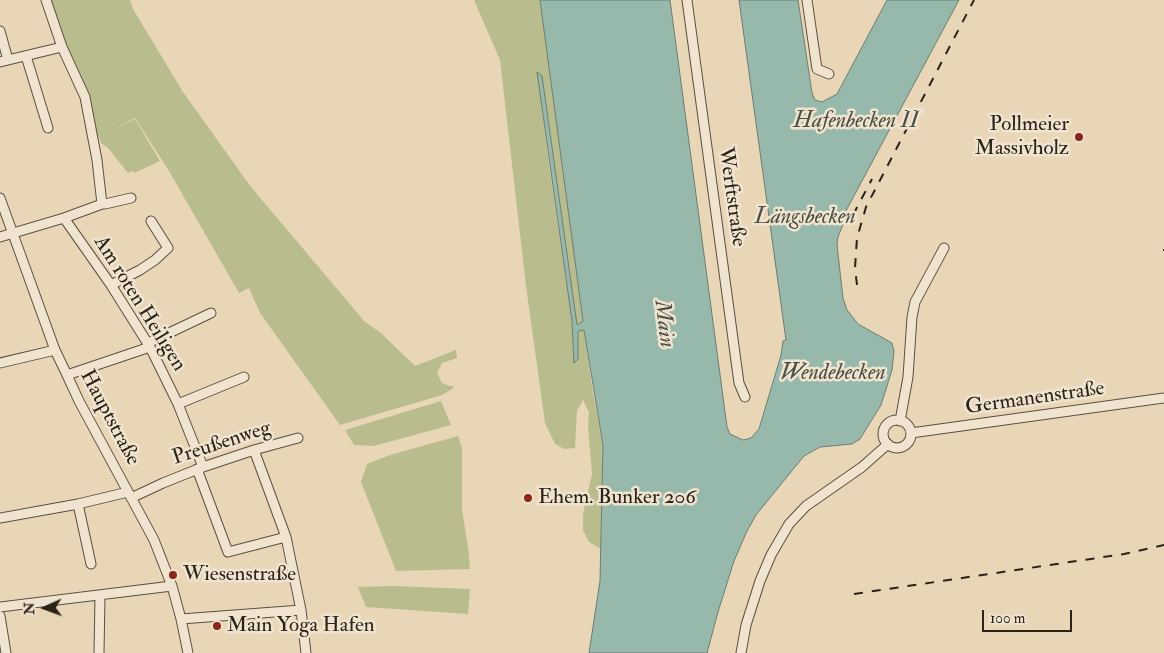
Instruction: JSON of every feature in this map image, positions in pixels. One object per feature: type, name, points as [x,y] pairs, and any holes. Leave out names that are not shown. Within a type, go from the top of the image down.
[{"type":"street","points":[[46,0],[62,47],[85,97],[94,144],[102,204]]},
{"type":"street","name":"Werftstraße","points":[[687,0],[739,383],[745,397]]},
{"type":"street","points":[[807,0],[817,69],[830,74]]},
{"type":"street","points":[[0,31],[4,61],[62,47]]},
{"type":"street","points":[[26,56],[48,128]]},
{"type":"street","name":"Hauptstraße","points":[[0,198],[55,350],[66,375],[154,540],[172,586],[188,653]]},
{"type":"street","points":[[0,237],[64,218],[102,204],[131,198]]},
{"type":"street","name":"Am roten Heiligen","points":[[64,218],[111,284],[149,345],[178,404],[228,552],[286,537]]},
{"type":"street","points":[[111,284],[140,270],[168,248],[151,221]]},
{"type":"street","points":[[900,421],[908,377],[910,325],[915,302],[944,248]]},
{"type":"street","points":[[66,375],[149,345],[211,313]]},
{"type":"street","points":[[0,364],[55,350]]},
{"type":"street","points":[[178,404],[244,377]]},
{"type":"street","name":"Germanenstraße","points":[[911,433],[1164,398]]},
{"type":"street","points":[[900,421],[906,424],[911,433],[909,441],[903,447],[895,448],[888,444],[884,437],[885,428],[891,422],[900,421]]},
{"type":"street","name":"Preußenweg","points":[[0,518],[130,495],[200,468],[298,438]]},
{"type":"street","points":[[741,653],[746,625],[760,581],[771,555],[789,524],[806,506],[862,467],[888,444]]},
{"type":"street","points":[[254,450],[286,537],[301,610],[306,653]]},
{"type":"street","points":[[78,504],[91,564]]},
{"type":"street","points":[[0,607],[172,586]]},
{"type":"street","points":[[99,653],[100,596]]},
{"type":"street","points":[[181,619],[301,610]]},
{"type":"street","points":[[0,616],[6,653]]},
{"type":"green space","points":[[49,0],[130,0],[133,9],[183,92],[251,187],[365,322],[381,333],[415,366],[456,350],[457,358],[442,363],[437,373],[442,383],[454,386],[452,389],[442,395],[340,425],[260,313],[249,288],[239,293],[169,171],[135,118],[113,130],[135,119],[160,161],[134,173],[133,171],[128,173],[108,148],[101,143],[86,91],[65,46]]},
{"type":"green space","points":[[474,0],[540,0],[583,321],[577,326],[542,76],[538,73],[546,143],[572,321],[574,362],[578,359],[578,331],[584,330],[603,445],[601,549],[589,542],[583,530],[583,514],[592,474],[588,427],[589,412],[583,400],[577,411],[575,448],[564,449],[555,444],[545,423],[526,286],[500,60]]},
{"type":"green space","points":[[441,401],[451,425],[374,446],[354,445],[345,430]]},
{"type":"green space","points":[[458,436],[462,448],[462,510],[470,569],[396,571],[361,482],[367,464],[390,455]]},
{"type":"green space","points":[[394,586],[470,589],[468,614],[366,607],[358,587]]},
{"type":"water","points":[[540,0],[670,0],[727,427],[730,434],[743,440],[751,438],[759,429],[781,355],[783,341],[786,340],[739,0],[798,0],[812,93],[815,100],[822,102],[837,94],[887,0],[959,0],[841,220],[844,222],[837,245],[843,298],[847,310],[858,324],[892,343],[894,351],[892,370],[881,405],[860,439],[852,444],[820,447],[804,456],[756,515],[734,561],[707,653],[589,653],[600,581],[603,445],[584,330],[578,331],[578,359],[574,363],[572,321],[537,72],[542,76],[577,325],[583,321]]},
{"type":"railway","points":[[857,285],[855,268],[857,238],[866,207],[974,0]]},
{"type":"railway","points":[[853,215],[872,179]]},
{"type":"railway","points":[[854,594],[1124,554],[1164,545]]},
{"type":"place","name":"Pollmeier Massivholz","points":[[1079,137]]},
{"type":"place","name":"Ehem. Bunker 206","points":[[528,498]]},
{"type":"place","name":"Wiesenstraße","points":[[173,575]]},
{"type":"place","name":"Main Yoga Hafen","points":[[217,626]]},
{"type":"water label","name":"Hafenbecken II","points":[[856,122]]},
{"type":"water label","name":"Längsbecken","points":[[805,218]]},
{"type":"water label","name":"Main","points":[[663,324]]},
{"type":"water label","name":"Wendebecken","points":[[833,374]]}]
